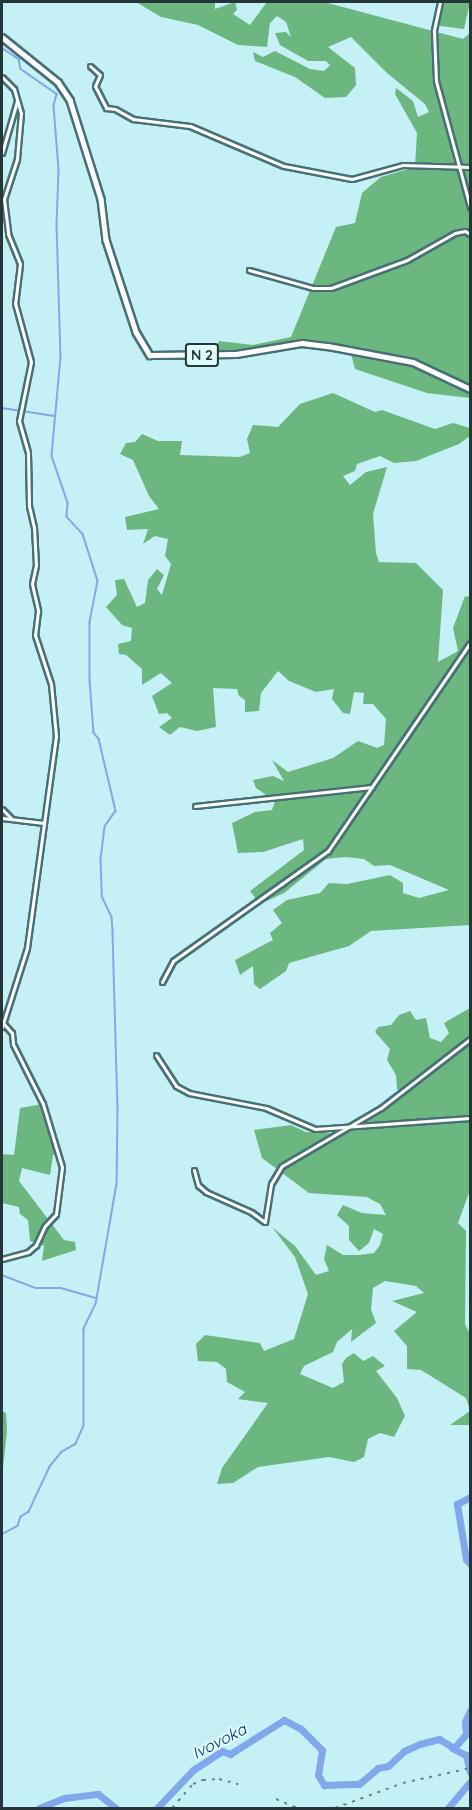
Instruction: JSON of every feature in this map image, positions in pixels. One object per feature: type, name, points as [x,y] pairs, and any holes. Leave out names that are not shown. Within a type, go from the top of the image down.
[{"type":"main road","name":"N 2","points":[[2,38],[58,82],[70,100],[101,198],[106,240],[136,332],[150,355],[243,354],[302,344],[328,346],[413,362],[471,389]]},
{"type":"street","points":[[441,2],[434,31],[436,81],[458,167],[471,207]]},
{"type":"street","points":[[90,66],[100,75],[95,86],[106,108],[116,109],[133,119],[190,126],[284,166],[352,179],[403,165],[471,167]]},
{"type":"street","points":[[2,77],[17,96],[21,113],[16,159],[4,200],[8,234],[20,264],[15,303],[31,362],[30,382],[20,409],[34,527],[36,565],[32,584],[38,611],[35,635],[51,684],[56,736],[27,948],[2,1025],[12,1033],[13,1044],[44,1104],[62,1167],[56,1214],[45,1226],[36,1245],[28,1252],[2,1259]]},
{"type":"street","points":[[2,153],[16,111],[17,96]]},
{"type":"street","points":[[249,270],[314,288],[331,288],[407,260],[455,233],[465,231],[471,234]]},
{"type":"street","points":[[162,982],[173,961],[328,851],[471,644]]},
{"type":"street","points":[[195,806],[372,787]]},
{"type":"street","points":[[2,809],[12,819]]},
{"type":"street","points":[[2,818],[44,823]]},
{"type":"street","points":[[194,1170],[198,1185],[206,1192],[251,1212],[265,1222],[271,1184],[282,1166],[381,1108],[471,1039]]},
{"type":"street","points":[[156,1055],[176,1086],[189,1093],[266,1108],[315,1129],[471,1118]]},
{"type":"green space","points":[[136,2],[215,2],[215,9],[235,2],[237,10],[233,14],[250,25],[267,2],[324,2],[463,39],[470,33],[470,398],[427,393],[355,369],[350,350],[328,346],[212,355],[219,341],[253,345],[291,337],[336,227],[355,223],[362,193],[381,177],[415,167],[417,133],[395,94],[396,88],[413,101],[418,117],[429,112],[425,104],[387,73],[351,37],[328,47],[355,68],[356,85],[346,97],[325,98],[295,77],[255,61],[253,52],[263,57],[275,51],[310,69],[324,71],[330,65],[326,61],[308,61],[280,45],[275,33],[286,32],[291,37],[286,22],[277,16],[270,23],[267,47],[238,45],[198,25],[161,17]]},
{"type":"green space","points":[[435,2],[470,2],[464,29],[440,26],[440,7]]},
{"type":"green space","points":[[333,393],[375,412],[382,410],[435,429],[453,423],[470,428],[470,436],[459,444],[416,461],[394,463],[380,456],[357,464],[355,471],[343,476],[350,485],[366,472],[387,467],[373,514],[376,553],[379,562],[416,563],[443,590],[438,662],[458,651],[453,628],[465,596],[470,597],[470,925],[371,931],[349,946],[289,963],[286,971],[260,989],[254,984],[253,966],[240,975],[235,960],[273,940],[270,933],[282,923],[273,910],[287,900],[320,893],[329,883],[347,884],[390,875],[403,883],[403,893],[419,898],[449,890],[390,865],[374,866],[364,859],[345,857],[326,859],[284,893],[260,904],[250,891],[304,850],[303,839],[263,852],[238,853],[232,823],[255,812],[272,810],[275,801],[256,788],[253,780],[273,776],[284,781],[272,760],[288,772],[333,758],[358,741],[377,748],[384,745],[386,719],[373,704],[363,704],[364,693],[354,692],[350,714],[343,713],[332,699],[334,689],[316,692],[289,681],[278,671],[261,693],[259,711],[245,712],[245,700],[239,696],[237,689],[213,688],[216,727],[197,731],[180,727],[170,735],[159,727],[172,718],[167,713],[159,714],[152,696],[172,683],[161,673],[142,685],[142,669],[126,655],[119,654],[118,644],[131,641],[132,628],[122,625],[106,607],[117,595],[115,580],[124,579],[137,607],[145,603],[148,580],[157,569],[164,575],[157,589],[162,595],[171,564],[165,556],[168,539],[155,536],[143,544],[148,529],[127,530],[125,517],[159,509],[149,496],[133,460],[120,454],[126,443],[135,442],[142,434],[158,441],[182,441],[180,455],[240,457],[250,453],[247,439],[253,425],[278,427],[300,404]]},
{"type":"green space","points":[[470,1008],[470,1190],[458,1223],[466,1231],[465,1324],[470,1334],[470,1411],[466,1398],[421,1370],[407,1369],[407,1346],[394,1331],[417,1312],[392,1301],[424,1293],[416,1286],[385,1281],[373,1288],[371,1309],[376,1323],[351,1342],[352,1329],[337,1342],[333,1352],[304,1366],[300,1374],[333,1388],[344,1382],[342,1364],[346,1358],[354,1353],[363,1361],[373,1356],[385,1366],[376,1371],[397,1398],[405,1416],[394,1437],[380,1433],[368,1439],[364,1457],[354,1462],[329,1457],[258,1467],[233,1483],[217,1484],[222,1468],[268,1403],[238,1399],[245,1392],[227,1382],[226,1369],[217,1362],[198,1361],[196,1344],[205,1335],[260,1343],[264,1351],[294,1339],[308,1294],[295,1257],[272,1227],[295,1246],[316,1275],[329,1271],[324,1259],[327,1245],[343,1255],[359,1255],[374,1253],[380,1245],[383,1234],[374,1229],[369,1243],[359,1251],[349,1240],[349,1226],[337,1215],[343,1205],[362,1213],[386,1215],[380,1204],[367,1197],[309,1193],[262,1158],[254,1130],[291,1125],[306,1132],[331,1133],[369,1119],[406,1093],[397,1089],[396,1075],[387,1060],[390,1049],[375,1032],[378,1027],[391,1025],[399,1015],[410,1011],[416,1020],[426,1018],[430,1038],[441,1042],[449,1033],[444,1023]]},
{"type":"green space","points":[[43,1104],[61,1153],[53,1155],[50,1175],[22,1168],[19,1181],[64,1240],[75,1242],[76,1250],[42,1261],[44,1246],[30,1241],[28,1220],[20,1214],[19,1207],[2,1203],[2,1154],[14,1155],[20,1108]]},
{"type":"green space","points":[[2,1411],[6,1413],[7,1431],[2,1477]]},
{"type":"green space","points":[[470,1411],[470,1425],[450,1425]]},
{"type":"waterway","points":[[2,48],[19,59],[21,69],[57,94],[54,106],[59,170],[57,224],[61,357],[52,456],[68,503],[67,517],[83,534],[98,581],[90,622],[90,680],[94,733],[99,739],[116,811],[105,827],[101,860],[102,896],[112,917],[118,1107],[117,1184],[96,1304],[84,1329],[84,1426],[76,1444],[62,1452],[50,1467],[29,1512],[21,1517],[18,1526],[2,1535]]},
{"type":"waterway","points":[[2,370],[2,402]]},
{"type":"waterway","points":[[2,408],[54,416]]},
{"type":"waterway","points":[[2,1275],[36,1288],[61,1288],[95,1298]]},
{"type":"waterway","name":"Ivovoka","points":[[470,1497],[457,1504],[466,1559],[470,1564]]},
{"type":"waterway","name":"Ivovoka","points":[[157,1808],[193,1770],[222,1751],[230,1754],[284,1720],[301,1729],[322,1750],[318,1775],[324,1785],[359,1784],[378,1768],[388,1766],[404,1751],[420,1744],[439,1739],[454,1748],[466,1734],[465,1722],[470,1711]]},
{"type":"waterway","points":[[452,1748],[466,1755],[470,1773]]},
{"type":"waterway","points":[[448,1808],[470,1782]]},
{"type":"waterway","name":"Ivovoka","points":[[39,1808],[64,1798],[98,1794],[116,1808]]},
{"type":"railway","points":[[335,1808],[403,1783],[470,1768]]},
{"type":"railway","points":[[172,1808],[193,1784],[203,1780],[219,1779],[238,1784]]},
{"type":"railway","points":[[276,1799],[297,1808]]}]
